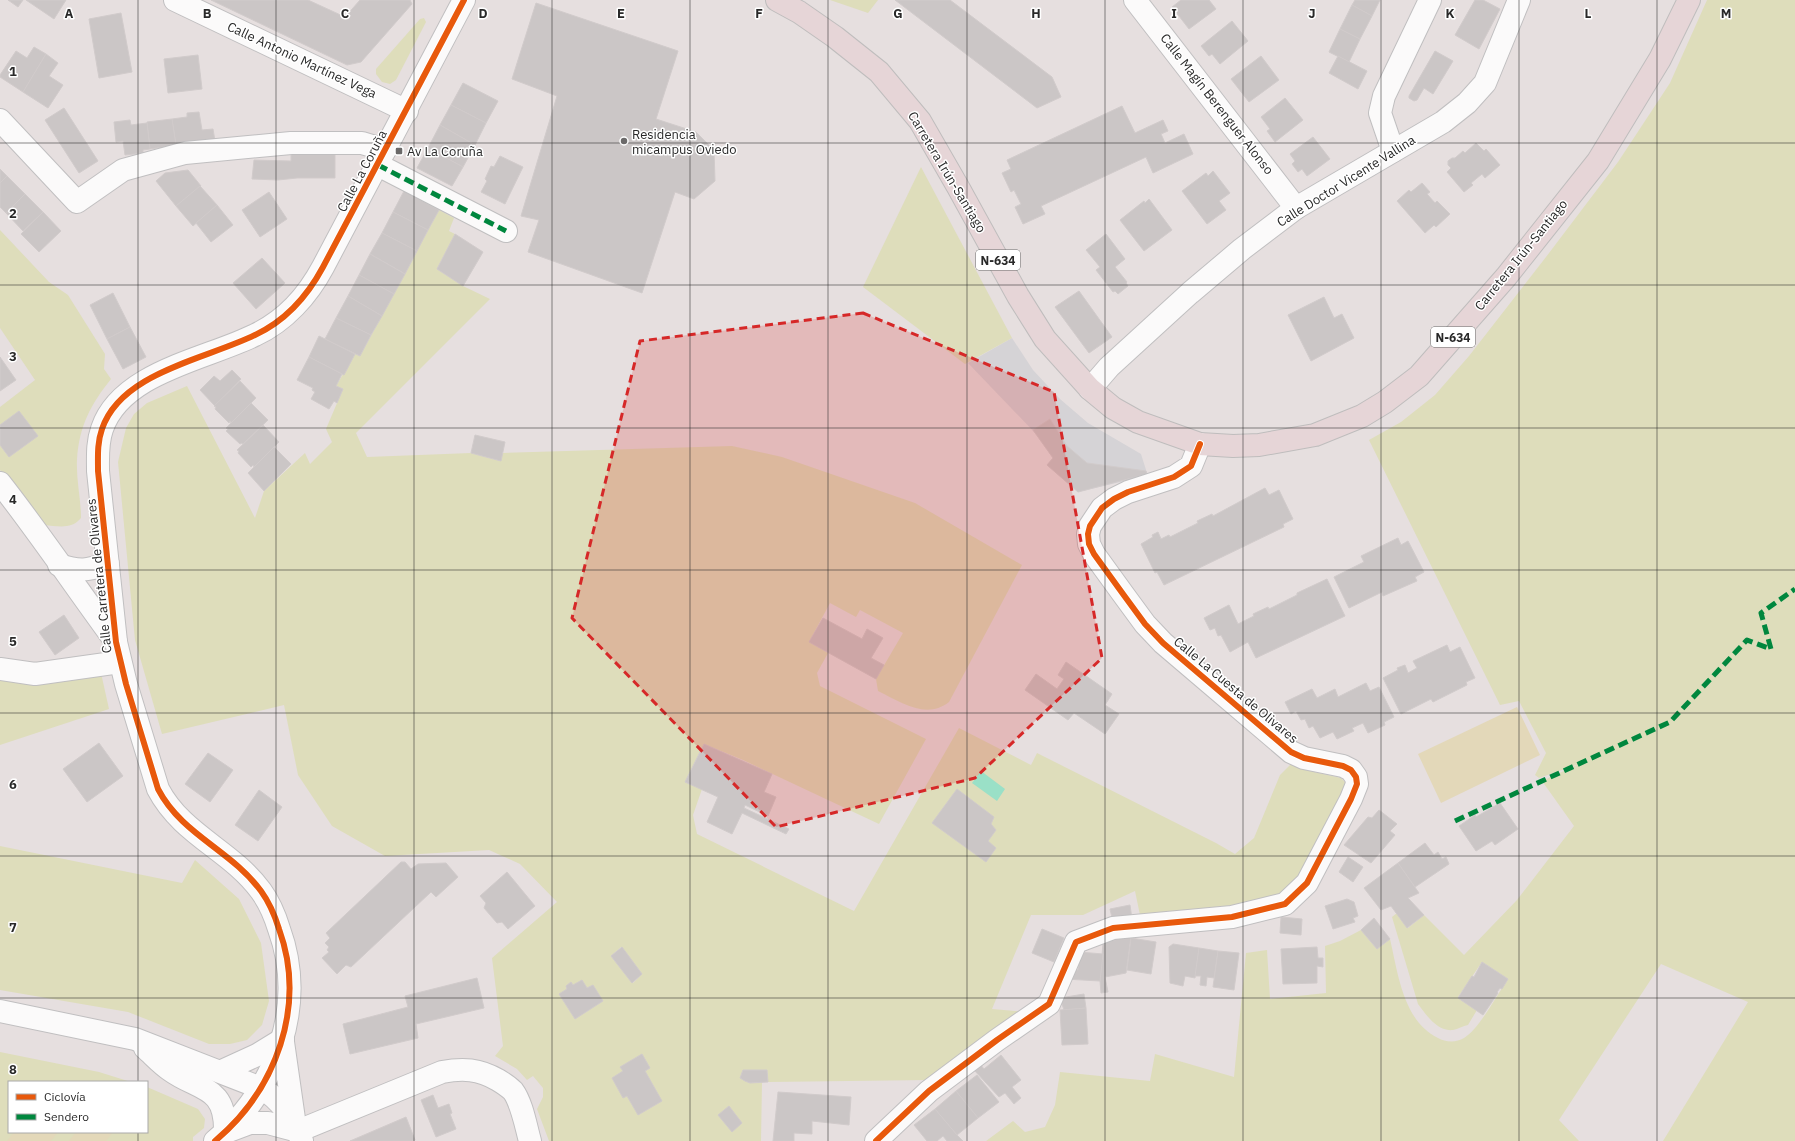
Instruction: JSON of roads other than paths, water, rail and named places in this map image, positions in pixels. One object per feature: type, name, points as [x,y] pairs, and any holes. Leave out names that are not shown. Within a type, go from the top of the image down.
[{"type":"highway","name":"Carretera Irún-Santiago","points":[[777,0],[799,12],[835,37],[879,72],[920,121],[1018,296],[1045,339],[1090,390],[1113,408],[1138,422],[1200,444],[1233,446],[1259,445],[1315,435],[1362,416],[1379,406],[1419,376],[1506,277],[1598,161],[1660,59],[1689,0]]},
{"type":"street","name":"Calle Antonio Martínez Vega","points":[[175,0],[407,111]]},
{"type":"street","name":"Calle La Coruña","points":[[257,335],[294,307],[314,283],[407,111],[464,0]]},
{"type":"street","name":"Calle Magín Berenguer Alonso","points":[[1135,0],[1296,208]]},
{"type":"street","points":[[1393,151],[1380,113],[1384,96],[1430,0]]},
{"type":"street","name":"Calle Doctor Vicente Vallina","points":[[1090,390],[1109,368],[1190,293],[1242,249],[1296,208],[1443,122],[1467,103],[1484,83],[1519,0]]},
{"type":"street","points":[[0,120],[77,202],[123,170],[185,153],[291,143],[362,143],[382,157]]},
{"type":"street","name":"Calle La Coruña","points":[[382,157],[506,231]]},
{"type":"street","name":"Calle Carretera de Olivares","points":[[220,1137],[242,1114],[261,1088],[276,1059],[283,1039],[288,1017],[289,976],[286,950],[277,922],[261,891],[233,862],[191,830],[172,812],[158,789],[143,743],[118,652],[97,454],[102,428],[109,415],[116,405],[133,388],[160,374],[257,335]]},
{"type":"street","name":"Calle La Cuesta de Olivares","points":[[876,1141],[929,1091],[997,1040],[1049,1004],[1076,942],[1113,928],[1232,917],[1285,904],[1307,883],[1351,799],[1357,784],[1356,777],[1351,770],[1343,766],[1304,758],[1291,752],[1163,643],[1149,629],[1094,554],[1089,544],[1090,526],[1102,508],[1121,496],[1174,477],[1191,466],[1200,444]]},
{"type":"street","points":[[0,482],[41,535],[59,565],[118,652],[35,674],[0,669]]},
{"type":"street","points":[[59,565],[77,571],[108,564]]},
{"type":"street","points":[[0,1011],[135,1039],[222,1071],[261,1088],[272,1095],[284,1106],[298,1132]]},
{"type":"street","points":[[135,1039],[171,1071],[204,1088],[216,1097],[222,1108],[225,1120],[220,1137]]},
{"type":"street","points":[[222,1071],[257,1055],[283,1039],[298,1132]]},
{"type":"street","points":[[220,1137],[250,1123],[268,1123],[298,1132],[442,1072],[458,1069],[481,1072],[502,1083],[513,1091],[530,1141]]},
{"type":"place","name":"Residencia micampus Oviedo","points":[[624,141]]},
{"type":"place","name":"Av La Coruña","points":[[399,151]]}]
